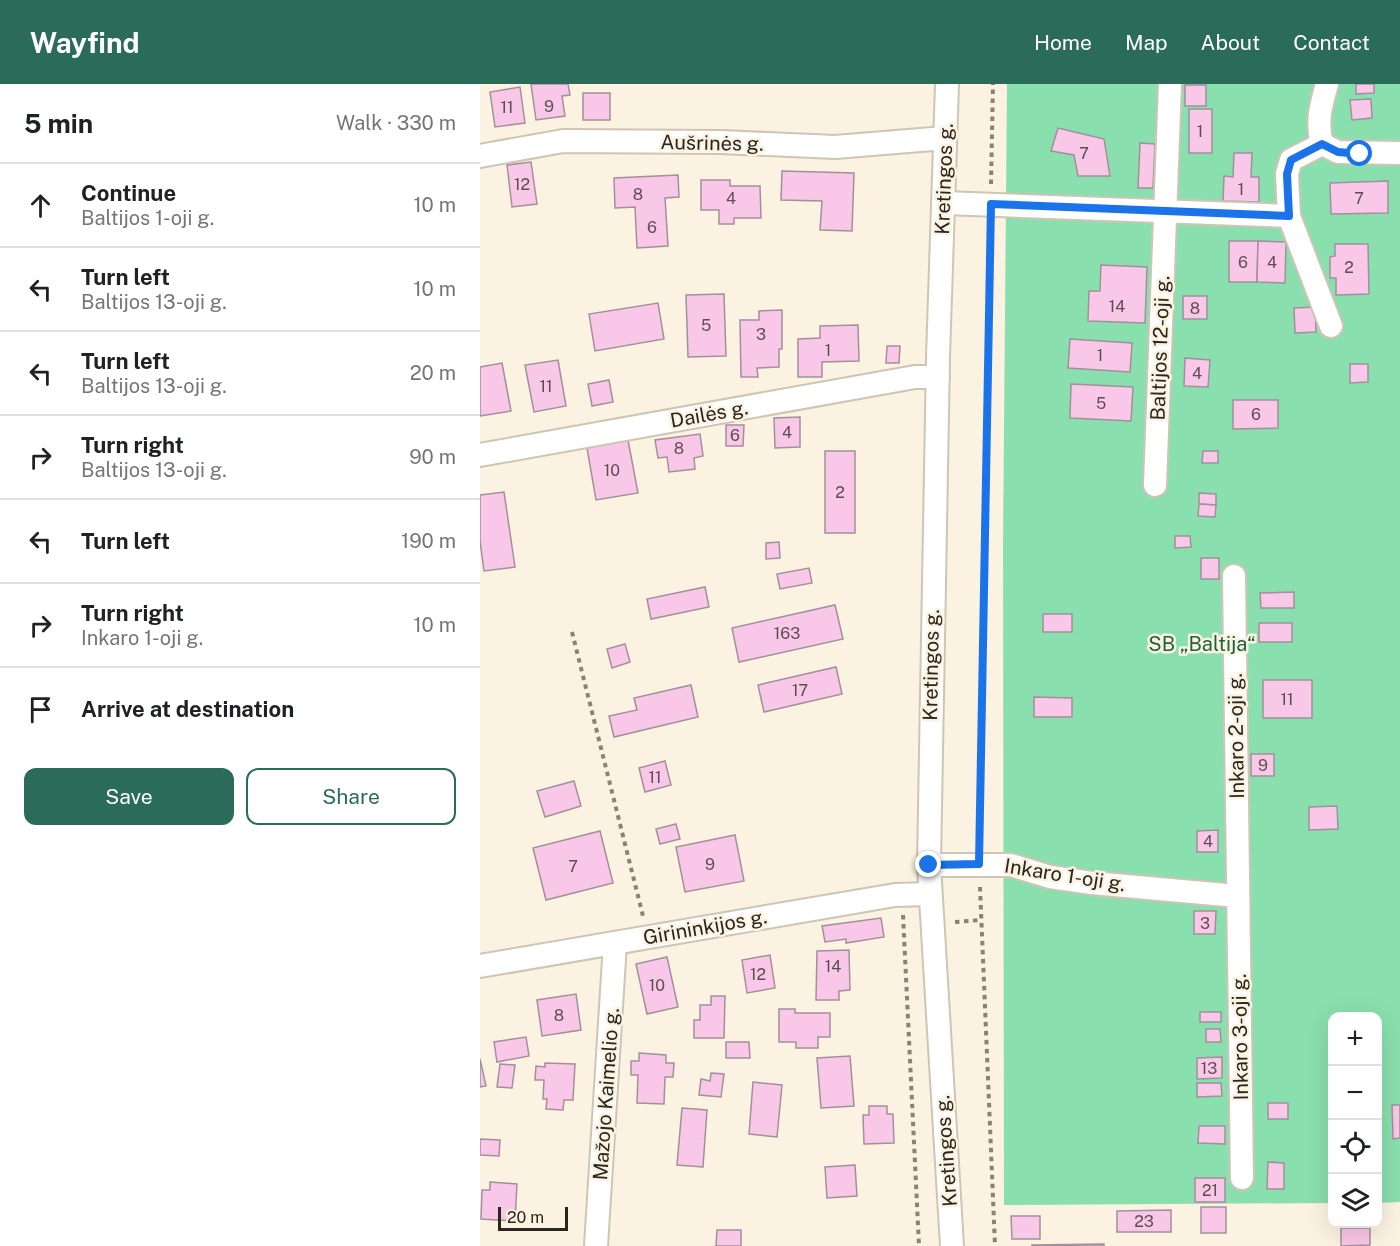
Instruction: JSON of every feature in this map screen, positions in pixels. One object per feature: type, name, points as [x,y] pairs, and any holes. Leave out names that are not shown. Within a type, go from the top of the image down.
[{"type":"street","name":"Kretingos g.","points":[[947,84],[938,377],[929,865],[952,1246]]},
{"type":"street","name":"Baltijos 12-oji g.","points":[[1155,485],[1170,84]]},
{"type":"street","points":[[1327,84],[1319,113],[1318,130],[1322,144],[1338,152],[1400,153]]},
{"type":"street","name":"Aušrinės g.","points":[[480,156],[563,141],[721,142],[835,147],[945,138]]},
{"type":"street","points":[[1322,144],[1291,160],[1287,174],[1289,216],[1331,327]]},
{"type":"street","points":[[944,203],[1289,216]]},
{"type":"street","name":"Dailės g.","points":[[480,455],[915,377],[938,377]]},
{"type":"street","name":"Inkaro 2-oji g.","points":[[1234,576],[1238,896]]},
{"type":"street","name":"Inkaro 1-oji g.","points":[[929,865],[1011,865],[1050,877],[1092,883],[1238,896]]},
{"type":"street","name":"Girininkijos g.","points":[[480,966],[895,895],[930,894]]},
{"type":"street","name":"Inkaro 3-oji g.","points":[[1238,896],[1242,1178]]},
{"type":"street","name":"Mažojo Kaimelio g.","points":[[596,1246],[615,943]]},
{"type":"path","points":[[993,84],[979,864],[995,1246]]},
{"type":"path","points":[[572,632],[648,937]]},
{"type":"green space","name":"SB „Baltija“","points":[[1007,84],[1400,84],[1400,1202],[1382,1203],[1382,1012],[1328,1012],[1328,1203],[1004,1205],[1003,545]]},
{"type":"building","points":[[531,84],[568,84],[570,95],[562,96],[565,116],[536,120]]},
{"type":"building","points":[[1356,84],[1374,84],[1374,93],[1356,94]]},
{"type":"building","points":[[1185,85],[1206,85],[1206,106],[1185,106]]},
{"type":"building","points":[[520,87],[525,123],[495,127],[490,92]]},
{"type":"building","points":[[583,93],[610,93],[610,120],[583,120]]},
{"type":"building","points":[[1371,99],[1372,118],[1352,120],[1350,100]]},
{"type":"building","points":[[1189,109],[1212,109],[1212,153],[1189,153]]},
{"type":"building","points":[[1058,128],[1104,139],[1110,176],[1078,176],[1074,155],[1051,151]]},
{"type":"building","points":[[1140,143],[1155,144],[1153,188],[1138,188]]},
{"type":"building","points":[[1234,153],[1252,153],[1251,177],[1259,177],[1259,202],[1223,201],[1224,176],[1233,177]]},
{"type":"building","points":[[531,162],[537,204],[512,207],[507,165]]},
{"type":"building","points":[[782,171],[854,173],[852,231],[820,230],[822,201],[781,200]]},
{"type":"building","points":[[678,175],[679,197],[665,198],[668,246],[637,248],[635,207],[615,208],[614,178]]},
{"type":"building","points":[[701,180],[730,180],[730,186],[760,186],[761,218],[734,218],[734,224],[719,224],[719,210],[701,210]]},
{"type":"building","points":[[1388,181],[1388,213],[1331,214],[1330,183]]},
{"type":"building","points":[[1229,241],[1258,241],[1257,282],[1229,282]]},
{"type":"building","points":[[1258,241],[1286,242],[1285,283],[1257,282]]},
{"type":"building","points":[[1335,244],[1368,244],[1369,294],[1336,295],[1336,278],[1330,278],[1330,257],[1335,256]]},
{"type":"building","points":[[1101,265],[1147,267],[1145,323],[1088,321],[1089,291],[1100,291]]},
{"type":"building","points":[[724,294],[726,356],[688,357],[686,295]]},
{"type":"building","points":[[1183,296],[1207,296],[1207,319],[1183,319]]},
{"type":"building","points":[[658,303],[664,339],[595,351],[589,314]]},
{"type":"building","points":[[1315,307],[1316,332],[1295,333],[1294,308]]},
{"type":"building","points":[[782,310],[782,349],[779,349],[779,367],[757,368],[758,377],[741,377],[740,320],[759,320],[759,311]]},
{"type":"building","points":[[858,325],[859,361],[822,362],[822,377],[798,377],[798,339],[820,338],[820,326]]},
{"type":"building","points":[[1070,339],[1132,343],[1130,372],[1068,368]]},
{"type":"building","points":[[887,346],[900,346],[899,363],[886,363]]},
{"type":"building","points":[[1185,358],[1210,360],[1208,387],[1184,386]]},
{"type":"building","points":[[558,360],[566,406],[534,412],[525,365]]},
{"type":"building","points":[[502,363],[511,411],[480,416],[480,367]]},
{"type":"building","points":[[1350,364],[1368,364],[1368,382],[1350,383]]},
{"type":"building","points":[[609,380],[613,402],[592,406],[588,384]]},
{"type":"building","points":[[1071,384],[1133,387],[1131,421],[1070,418]]},
{"type":"building","points":[[1233,400],[1278,400],[1278,428],[1233,429]]},
{"type":"building","points":[[800,417],[800,447],[775,448],[774,418]]},
{"type":"building","points":[[726,425],[744,425],[743,446],[726,446]]},
{"type":"building","points":[[700,434],[703,456],[694,458],[695,469],[669,472],[667,457],[658,458],[655,440]]},
{"type":"building","points":[[628,440],[638,493],[596,500],[587,448]]},
{"type":"building","points":[[825,451],[855,451],[855,533],[825,533]]},
{"type":"building","points":[[1203,451],[1218,451],[1218,463],[1202,463]]},
{"type":"building","points":[[504,492],[515,567],[484,571],[480,541],[480,495]]},
{"type":"building","points":[[1199,493],[1216,494],[1216,505],[1199,504]]},
{"type":"building","points":[[1199,504],[1216,505],[1215,517],[1198,516]]},
{"type":"building","points":[[1175,536],[1190,536],[1191,547],[1175,548]]},
{"type":"building","points":[[779,542],[780,558],[766,559],[766,543]]},
{"type":"building","points":[[1201,558],[1219,558],[1219,579],[1201,579]]},
{"type":"building","points":[[809,568],[812,583],[780,589],[777,574]]},
{"type":"building","points":[[705,587],[709,607],[651,619],[647,599]]},
{"type":"building","points":[[1294,592],[1294,608],[1261,608],[1260,593]]},
{"type":"building","points":[[835,605],[843,639],[739,662],[732,628]]},
{"type":"building","points":[[1043,614],[1072,614],[1072,632],[1043,632]]},
{"type":"building","points":[[1259,623],[1292,623],[1292,642],[1259,642]]},
{"type":"building","points":[[625,644],[630,662],[612,668],[607,649]]},
{"type":"building","points":[[836,667],[842,694],[764,712],[758,685]]},
{"type":"building","points":[[1263,680],[1312,680],[1312,718],[1263,718]]},
{"type":"building","points":[[691,685],[698,717],[614,737],[609,716],[637,710],[634,698]]},
{"type":"building","points":[[1034,697],[1072,698],[1072,717],[1034,717]]},
{"type":"building","points":[[1251,754],[1274,754],[1274,776],[1251,776]]},
{"type":"building","points":[[665,761],[671,785],[645,792],[639,768]]},
{"type":"building","points":[[574,781],[581,806],[545,817],[537,791]]},
{"type":"building","points":[[1337,806],[1338,829],[1309,830],[1309,807]]},
{"type":"building","points":[[676,824],[680,839],[660,844],[656,829]]},
{"type":"building","points":[[1218,830],[1218,852],[1197,852],[1197,831]]},
{"type":"building","points":[[600,831],[613,883],[546,900],[533,848]]},
{"type":"building","points":[[735,835],[744,881],[685,892],[676,847]]},
{"type":"building","points":[[1194,911],[1216,911],[1215,934],[1194,934]]},
{"type":"building","points":[[881,918],[884,937],[846,943],[846,939],[825,942],[822,926]]},
{"type":"building","points":[[849,950],[850,990],[839,991],[839,1000],[816,1000],[817,951]]},
{"type":"building","points":[[770,955],[775,988],[747,993],[742,960]]},
{"type":"building","points":[[667,957],[678,1007],[647,1014],[636,964]]},
{"type":"building","points":[[576,994],[581,1030],[542,1036],[537,1000]]},
{"type":"building","points":[[711,996],[725,996],[724,1038],[694,1038],[694,1020],[700,1020],[700,1005],[711,1005]]},
{"type":"building","points":[[779,1009],[795,1009],[795,1013],[830,1013],[830,1037],[818,1037],[818,1048],[796,1048],[796,1042],[779,1042]]},
{"type":"building","points":[[1200,1012],[1221,1012],[1221,1022],[1200,1022]]},
{"type":"building","points":[[1206,1029],[1220,1029],[1221,1042],[1206,1042]]},
{"type":"building","points":[[526,1037],[529,1056],[497,1062],[494,1042]]},
{"type":"building","points":[[726,1042],[749,1042],[750,1058],[726,1058]]},
{"type":"building","points":[[639,1053],[666,1055],[666,1063],[674,1063],[673,1077],[665,1077],[664,1104],[637,1103],[638,1075],[631,1075],[631,1061],[639,1061]]},
{"type":"building","points":[[850,1056],[854,1106],[821,1108],[817,1058]]},
{"type":"building","points":[[1222,1057],[1222,1078],[1197,1079],[1197,1058]]},
{"type":"building","points":[[480,1059],[486,1086],[480,1087]]},
{"type":"building","points":[[545,1063],[575,1064],[573,1100],[564,1100],[563,1110],[546,1109],[547,1099],[543,1099],[544,1080],[535,1080],[536,1066],[545,1067]]},
{"type":"building","points":[[500,1064],[515,1065],[512,1088],[497,1087]]},
{"type":"building","points":[[711,1073],[724,1074],[721,1097],[699,1095],[701,1079],[710,1081]]},
{"type":"building","points":[[753,1082],[782,1085],[777,1137],[749,1134]]},
{"type":"building","points":[[1197,1083],[1221,1083],[1222,1096],[1197,1097]]},
{"type":"building","points":[[1268,1103],[1288,1103],[1288,1119],[1268,1119]]},
{"type":"building","points":[[1392,1105],[1400,1105],[1400,1138],[1393,1139]]},
{"type":"building","points":[[869,1106],[887,1106],[887,1114],[893,1114],[894,1143],[864,1144],[863,1115],[869,1115]]},
{"type":"building","points":[[682,1108],[707,1110],[703,1167],[677,1165]]},
{"type":"building","points":[[1199,1126],[1225,1126],[1225,1144],[1198,1143]]},
{"type":"building","points":[[480,1139],[500,1140],[499,1156],[480,1155]]},
{"type":"building","points":[[1268,1162],[1284,1163],[1284,1189],[1267,1189]]},
{"type":"building","points":[[855,1165],[857,1196],[827,1198],[825,1167]]},
{"type":"building","points":[[1195,1178],[1225,1178],[1225,1202],[1195,1202]]},
{"type":"building","points":[[490,1182],[517,1184],[515,1221],[481,1219],[482,1190],[490,1190]]},
{"type":"building","points":[[1201,1207],[1226,1207],[1226,1233],[1201,1233]]},
{"type":"building","points":[[1171,1210],[1171,1232],[1117,1232],[1117,1211]]},
{"type":"building","points":[[1011,1216],[1040,1216],[1040,1239],[1012,1239]]},
{"type":"building","points":[[1341,1228],[1370,1228],[1370,1245],[1341,1246]]},
{"type":"building","points":[[717,1230],[741,1230],[741,1246],[716,1246]]},
{"type":"building","points":[[1104,1244],[1104,1246],[1032,1246],[1032,1245]]},
{"type":"route","points":[[929,865],[979,864],[991,204],[1289,216],[1287,174],[1291,160],[1322,144],[1338,152],[1360,154]]}]
